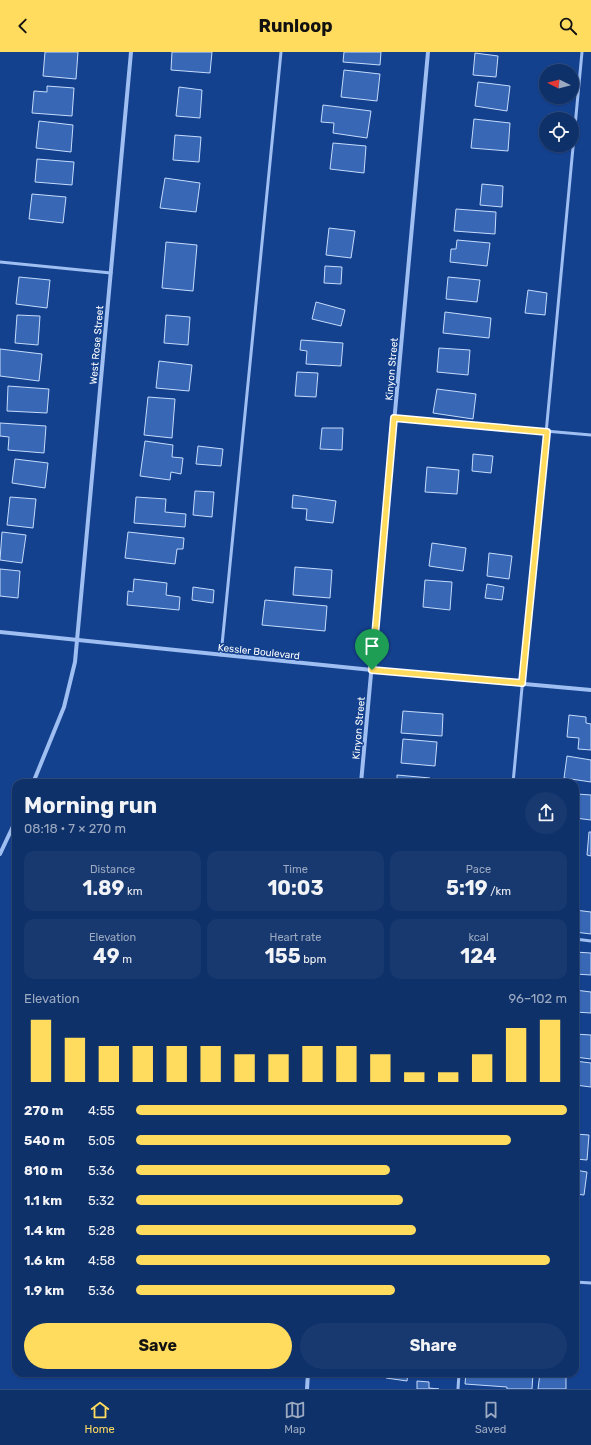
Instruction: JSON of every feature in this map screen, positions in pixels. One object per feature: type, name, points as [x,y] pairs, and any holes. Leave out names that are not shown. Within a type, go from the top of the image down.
[{"type":"street","name":"West Rose Street","points":[[77,639],[131,52]]},
{"type":"street","name":"Kinyon Street","points":[[361,779],[428,52]]},
{"type":"street","name":"Kessler Boulevard","points":[[0,632],[372,670],[591,690]]},
{"type":"street","points":[[35,779],[64,707],[75,662],[77,639]]},
{"type":"street","points":[[0,854],[12,828]]},
{"type":"street","points":[[306,1389],[308,1377]]},
{"type":"lane","points":[[221,655],[281,52]]},
{"type":"lane","points":[[513,779],[582,52]]},
{"type":"lane","points":[[0,262],[111,273]]},
{"type":"lane","points":[[394,418],[591,436]]},
{"type":"lane","points":[[579,940],[591,941]]},
{"type":"lane","points":[[579,1282],[591,1283]]},
{"type":"lane","points":[[458,1389],[459,1377]]},
{"type":"building","points":[[45,52],[78,52],[76,79],[43,76]]},
{"type":"building","points":[[172,52],[212,52],[210,73],[171,70]]},
{"type":"building","points":[[344,52],[381,52],[380,65],[343,62]]},
{"type":"building","points":[[475,53],[498,56],[496,77],[473,75]]},
{"type":"building","points":[[344,70],[380,74],[377,101],[341,97]]},
{"type":"building","points":[[478,82],[510,86],[507,111],[475,106]]},
{"type":"building","points":[[47,86],[74,88],[72,116],[32,113],[34,91],[47,92]]},
{"type":"building","points":[[179,87],[202,90],[200,118],[176,116]]},
{"type":"building","points":[[323,105],[371,111],[367,138],[333,133],[334,123],[321,122]]},
{"type":"building","points":[[474,119],[510,123],[508,151],[471,148]]},
{"type":"building","points":[[39,121],[73,125],[71,152],[36,148]]},
{"type":"building","points":[[175,135],[201,137],[199,162],[173,160]]},
{"type":"building","points":[[333,143],[366,146],[364,173],[330,169]]},
{"type":"building","points":[[37,159],[74,162],[72,185],[35,182]]},
{"type":"building","points":[[165,178],[200,183],[196,212],[160,208]]},
{"type":"building","points":[[482,184],[503,186],[502,207],[480,205]]},
{"type":"building","points":[[32,194],[66,197],[63,223],[29,219]]},
{"type":"building","points":[[456,209],[496,212],[495,234],[454,231]]},
{"type":"building","points":[[329,228],[355,231],[351,258],[326,255]]},
{"type":"building","points":[[457,240],[490,243],[487,266],[450,262],[451,249],[456,249]]},
{"type":"building","points":[[166,242],[197,245],[193,291],[162,288]]},
{"type":"building","points":[[325,266],[342,267],[341,284],[324,283]]},
{"type":"building","points":[[19,277],[50,280],[47,308],[16,304]]},
{"type":"building","points":[[448,277],[480,280],[477,302],[446,299]]},
{"type":"building","points":[[528,290],[547,293],[545,315],[525,313]]},
{"type":"building","points":[[316,302],[345,310],[341,326],[312,319]]},
{"type":"building","points":[[445,312],[491,318],[489,338],[443,333]]},
{"type":"building","points":[[17,315],[40,316],[38,345],[15,343]]},
{"type":"building","points":[[166,315],[190,317],[188,345],[164,343]]},
{"type":"building","points":[[301,340],[343,343],[341,366],[306,364],[307,351],[300,350]]},
{"type":"building","points":[[439,348],[470,350],[468,375],[437,372]]},
{"type":"building","points":[[0,349],[42,354],[39,381],[0,376]]},
{"type":"building","points":[[159,361],[192,365],[189,391],[156,388]]},
{"type":"building","points":[[297,372],[318,373],[316,397],[295,396]]},
{"type":"building","points":[[8,386],[49,389],[47,413],[7,411]]},
{"type":"building","points":[[437,389],[476,394],[473,419],[433,413]]},
{"type":"building","points":[[148,397],[175,399],[172,438],[144,435]]},
{"type":"building","points":[[0,423],[46,426],[44,453],[8,450],[9,437],[0,436]]},
{"type":"building","points":[[322,428],[343,428],[342,450],[320,449]]},
{"type":"building","points":[[145,441],[173,445],[172,457],[183,458],[181,474],[171,472],[170,480],[140,476]]},
{"type":"building","points":[[198,446],[223,449],[221,466],[196,464]]},
{"type":"building","points":[[473,454],[493,456],[491,473],[472,471]]},
{"type":"building","points":[[15,459],[48,463],[45,488],[12,483]]},
{"type":"building","points":[[427,467],[459,470],[457,494],[425,492]]},
{"type":"building","points":[[195,491],[214,492],[212,517],[193,515]]},
{"type":"building","points":[[293,495],[336,501],[333,523],[306,520],[307,509],[292,508]]},
{"type":"building","points":[[10,497],[36,499],[33,528],[7,525]]},
{"type":"building","points":[[136,497],[166,499],[165,512],[186,514],[185,527],[134,523]]},
{"type":"building","points":[[2,532],[26,535],[22,563],[0,560]]},
{"type":"building","points":[[128,532],[184,538],[183,549],[177,549],[175,564],[125,558]]},
{"type":"building","points":[[432,543],[466,548],[463,571],[429,566]]},
{"type":"building","points":[[489,553],[512,556],[509,579],[487,576]]},
{"type":"building","points":[[295,567],[332,570],[330,598],[293,595]]},
{"type":"building","points":[[0,569],[20,571],[18,598],[0,596]]},
{"type":"building","points":[[134,579],[167,583],[166,595],[180,597],[179,610],[127,605],[128,591],[133,592]]},
{"type":"building","points":[[425,580],[452,582],[450,610],[423,607]]},
{"type":"building","points":[[487,584],[504,587],[502,600],[485,598]]},
{"type":"building","points":[[193,587],[214,590],[213,603],[192,600]]},
{"type":"building","points":[[265,600],[327,606],[325,631],[262,625]]},
{"type":"building","points":[[403,711],[443,714],[442,736],[401,733]]},
{"type":"building","points":[[569,715],[586,717],[586,723],[591,724],[591,750],[578,749],[579,738],[567,737]]},
{"type":"building","points":[[403,739],[437,742],[435,766],[401,763]]},
{"type":"building","points":[[567,756],[591,760],[591,782],[579,779],[564,778]]},
{"type":"building","points":[[397,775],[430,778],[430,779],[397,779]]},
{"type":"building","points":[[579,794],[591,795],[591,820],[579,818]]},
{"type":"building","points":[[589,832],[591,832],[591,856],[587,855]]},
{"type":"building","points":[[579,910],[591,912],[591,934],[579,932]]},
{"type":"building","points":[[579,952],[591,953],[591,975],[579,974]]},
{"type":"building","points":[[579,990],[591,992],[591,1013],[579,1012]]},
{"type":"building","points":[[579,1034],[591,1035],[591,1059],[579,1058]]},
{"type":"building","points":[[579,1062],[591,1063],[591,1087],[579,1086]]},
{"type":"building","points":[[579,1134],[589,1135],[587,1160],[579,1159]]},
{"type":"building","points":[[579,1171],[587,1172],[584,1195],[579,1194]]},
{"type":"building","points":[[386,1377],[408,1377],[407,1381]]},
{"type":"building","points":[[466,1377],[533,1377],[532,1389],[507,1389],[507,1387],[465,1384]]},
{"type":"building","points":[[540,1377],[566,1377],[566,1389],[538,1389]]},
{"type":"building","points":[[417,1381],[429,1382],[429,1388],[439,1389],[417,1389]]},
{"type":"route","points":[[394,418],[547,432],[522,683],[372,670],[394,418]]}]
